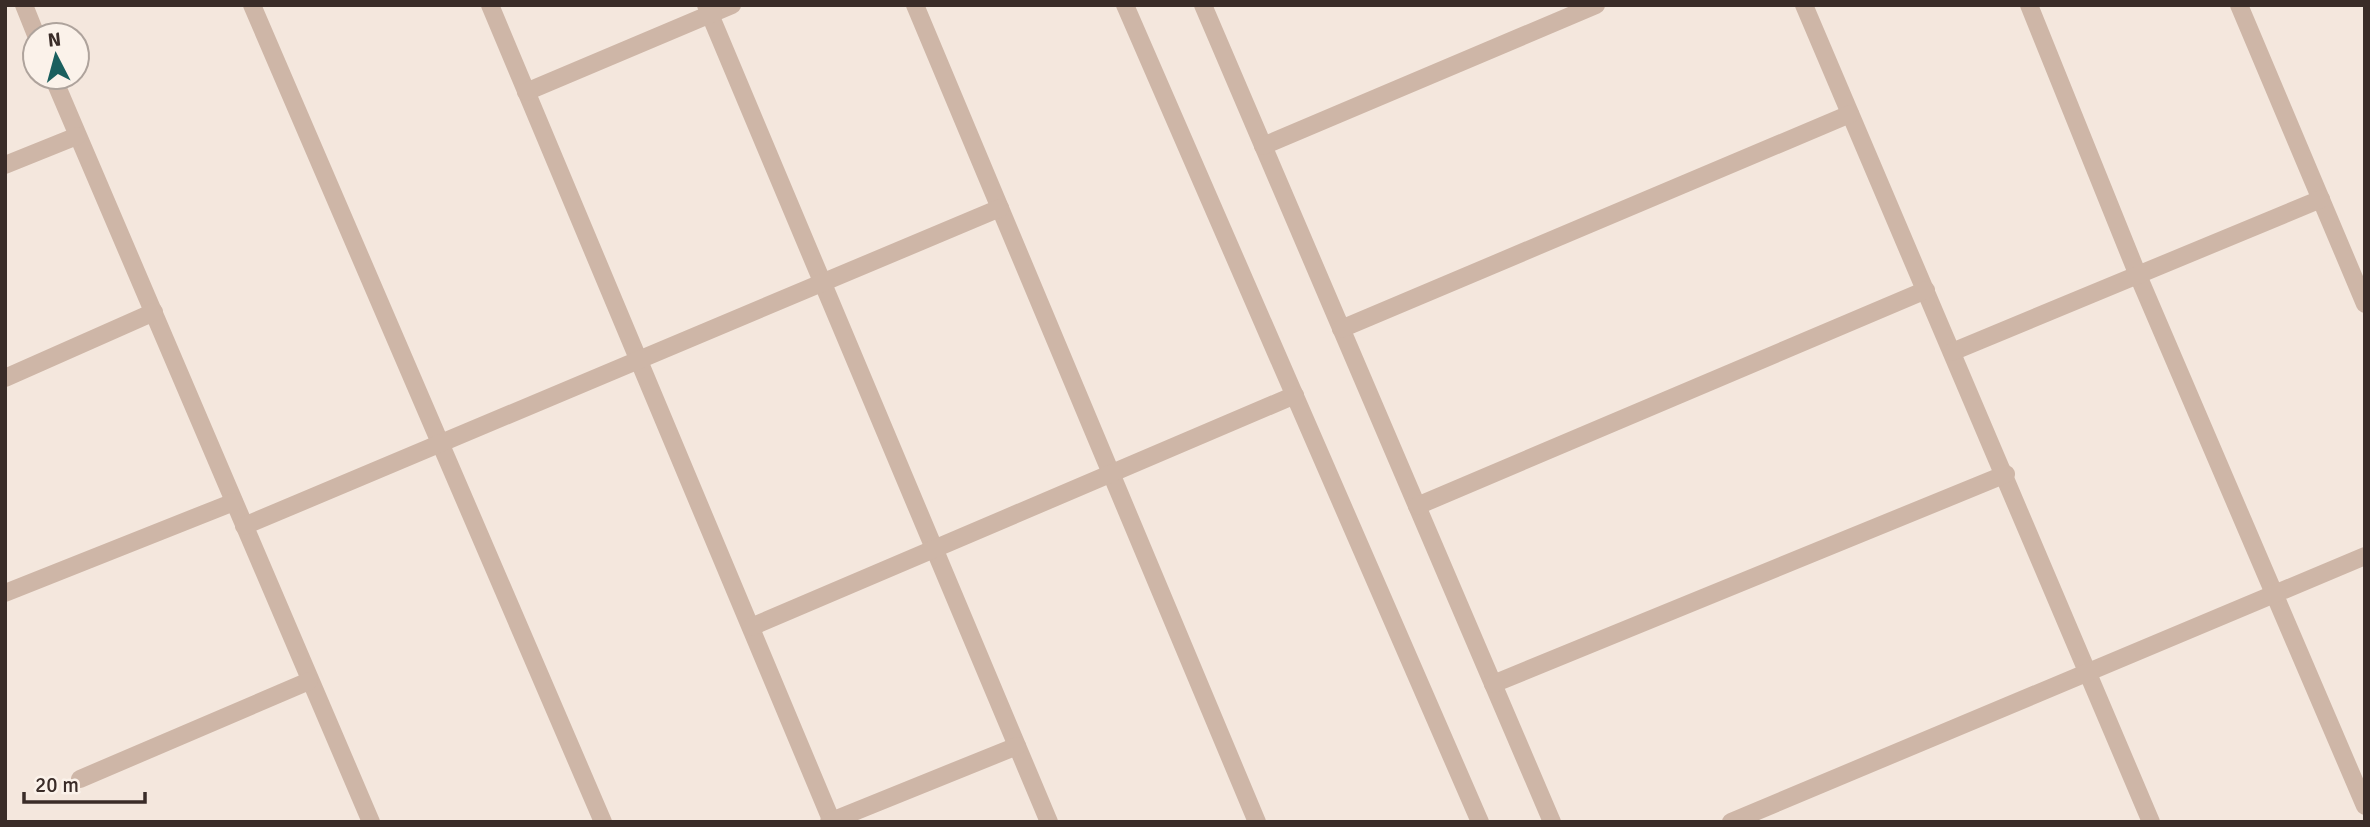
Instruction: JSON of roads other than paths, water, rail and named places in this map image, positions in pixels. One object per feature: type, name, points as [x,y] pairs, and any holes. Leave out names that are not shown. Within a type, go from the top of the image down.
[{"type":"street","points":[[252,5],[603,822]]},
{"type":"street","points":[[490,5],[831,821],[1017,746]]},
{"type":"street","points":[[526,92],[708,10],[732,5]]},
{"type":"street","points":[[915,5],[1257,822]]},
{"type":"street","points":[[1125,5],[1480,822]]},
{"type":"street","points":[[1203,5],[1552,822]]},
{"type":"street","points":[[1263,146],[1595,5]]},
{"type":"street","points":[[1804,5],[2006,474],[2151,822]]},
{"type":"street","points":[[2029,5],[2137,273],[2365,806]]},
{"type":"street","points":[[2239,5],[2365,303]]},
{"type":"street","points":[[708,10],[1049,822]]},
{"type":"street","points":[[59,91],[371,822]]},
{"type":"street","points":[[1341,329],[1850,114]]},
{"type":"street","points":[[5,165],[77,136]]},
{"type":"street","points":[[1952,352],[2137,273],[2321,199]]},
{"type":"street","points":[[244,526],[1000,208]]},
{"type":"street","points":[[1417,506],[1926,290]]},
{"type":"street","points":[[5,377],[154,312]]},
{"type":"street","points":[[751,627],[1294,395]]},
{"type":"street","points":[[1493,684],[2006,474]]},
{"type":"street","points":[[5,593],[234,502]]},
{"type":"street","points":[[1731,822],[2365,556]]},
{"type":"street","points":[[80,779],[309,681]]}]
